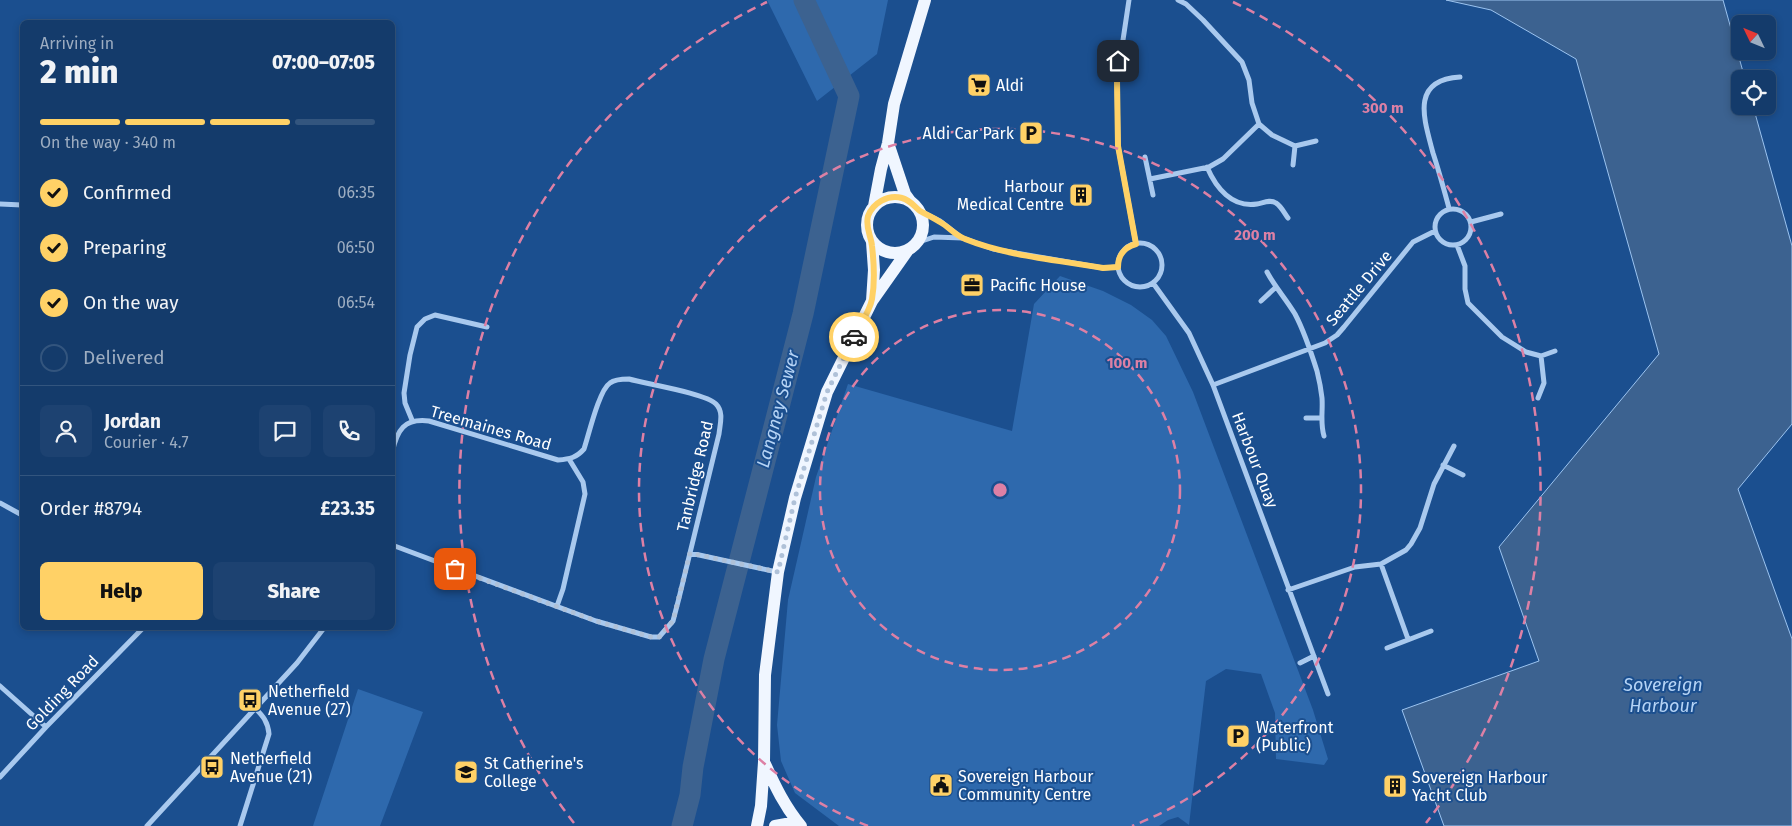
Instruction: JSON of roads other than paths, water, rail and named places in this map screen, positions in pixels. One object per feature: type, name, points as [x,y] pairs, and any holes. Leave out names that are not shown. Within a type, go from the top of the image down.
[{"type":"main road","points":[[872,301],[874,270],[872,242],[868,233],[867,223],[869,214],[874,206],[888,143],[894,104],[926,0]]},
{"type":"main road","points":[[757,826],[761,806],[764,762],[764,675],[778,572],[797,489],[827,392],[872,301],[921,236],[923,227],[922,218],[905,194],[888,143]]},
{"type":"main road","points":[[874,206],[882,200],[891,197],[901,198],[914,205]]},
{"type":"main road","points":[[872,242],[885,251],[893,253],[912,247]]},
{"type":"main road","points":[[764,762],[779,793],[800,826]]},
{"type":"main road","points":[[775,826],[786,824],[800,826]]},
{"type":"street","points":[[1129,0],[1117,71],[1118,146],[1136,244]]},
{"type":"street","points":[[1178,0],[1186,4],[1197,14],[1242,62],[1249,80],[1252,103],[1259,124],[1272,135],[1295,146],[1316,142]]},
{"type":"street","points":[[1449,208],[1423,107],[1425,98],[1432,86],[1448,78],[1460,77]]},
{"type":"street","points":[[1150,179],[1207,167],[1223,160],[1259,124]]},
{"type":"street","points":[[1293,165],[1295,146]]},
{"type":"street","points":[[1146,158],[1153,195]]},
{"type":"street","points":[[1207,167],[1222,193],[1240,203],[1252,205],[1269,201],[1276,203],[1288,218]]},
{"type":"street","points":[[0,204],[20,205]]},
{"type":"street","points":[[914,205],[963,238]]},
{"type":"street","points":[[1449,208],[1463,211],[1468,215],[1471,222],[1469,236],[1465,241],[1457,245],[1443,243],[1435,231],[1437,218],[1441,212],[1449,208]]},
{"type":"street","points":[[1471,222],[1501,214]]},
{"type":"street","name":"Seattle Drive","points":[[1213,385],[1325,343],[1337,335],[1413,242],[1435,231]]},
{"type":"street","points":[[912,247],[934,237],[963,238],[1002,250],[1103,268],[1118,267]]},
{"type":"street","points":[[1142,243],[1154,248],[1161,259],[1161,272],[1153,283],[1146,286],[1139,287],[1125,281],[1118,267],[1118,262],[1123,252],[1130,245],[1142,243]]},
{"type":"street","points":[[1457,245],[1465,266],[1465,289],[1468,304],[1502,337],[1526,352],[1540,356],[1556,351]]},
{"type":"street","points":[[1267,272],[1296,317],[1309,349],[1320,389],[1324,436]]},
{"type":"street","name":"Harbour Quay","points":[[1153,283],[1189,333],[1213,385],[1262,512],[1288,590],[1328,694]]},
{"type":"street","points":[[1261,301],[1276,288]]},
{"type":"street","points":[[395,440],[404,426],[412,420],[405,403],[404,393],[410,354],[417,326],[425,319],[435,315],[486,327]]},
{"type":"street","points":[[1538,398],[1544,383],[1540,356]]},
{"type":"street","name":"Treemaines Road","points":[[412,420],[429,421],[558,460],[578,456],[584,449],[601,392],[609,383],[619,379],[702,397],[717,405]]},
{"type":"street","name":"Tanbridge Road","points":[[557,606],[596,621],[651,637],[659,637],[673,621],[719,434],[721,416],[717,405]]},
{"type":"street","points":[[1306,418],[1322,418]]},
{"type":"street","points":[[1288,590],[1355,567],[1382,564],[1406,550],[1417,536],[1434,484],[1454,446]]},
{"type":"street","points":[[395,546],[557,606],[585,494],[583,482],[569,459]]},
{"type":"street","points":[[1443,465],[1463,475]]},
{"type":"street","points":[[0,503],[20,514]]},
{"type":"street","name":"Tanbridge Road","points":[[690,553],[778,572]]},
{"type":"street","points":[[1382,564],[1408,639]]},
{"type":"street","name":"Golding Road","points":[[0,777],[141,630]]},
{"type":"street","points":[[146,826],[297,663],[322,630]]},
{"type":"street","points":[[1387,648],[1431,631]]},
{"type":"street","points":[[1300,663],[1314,656]]},
{"type":"street","points":[[0,686],[46,727]]},
{"type":"street","points":[[240,826],[269,734],[266,721],[255,708]]},
{"type":"water","name":"Sovereign Harbour","points":[[1446,0],[1723,0],[1731,29],[1731,60],[1740,60],[1742,70],[1731,70],[1731,115],[1756,115],[1792,246],[1792,424],[1738,489],[1792,639],[1792,826],[1444,826],[1402,710],[1539,661],[1499,547],[1659,354],[1576,59],[1491,10]]},
{"type":"waterway","name":"Langney Sewer","points":[[682,826],[690,795],[693,767],[714,659],[803,314],[849,96],[804,0]]},
{"type":"place","name":"Aldi","points":[[979,85]]},
{"type":"place","name":"Aldi Car Park","points":[[1031,133]]},
{"type":"place","name":"Harbour Medical Centre","points":[[1081,195]]},
{"type":"place","name":"Pacific House","points":[[972,285]]},
{"type":"place","name":"Netherfield Avenue (27)","points":[[250,700]]},
{"type":"place","name":"Waterfront (Public)","points":[[1238,736]]},
{"type":"place","name":"Netherfield Avenue (21)","points":[[212,767]]},
{"type":"place","name":"St Catherine's College","points":[[466,772]]},
{"type":"place","name":"Sovereign Harbour Community Centre","points":[[941,785]]},
{"type":"place","name":"Sovereign Harbour Yacht Club","points":[[1395,786]]}]
